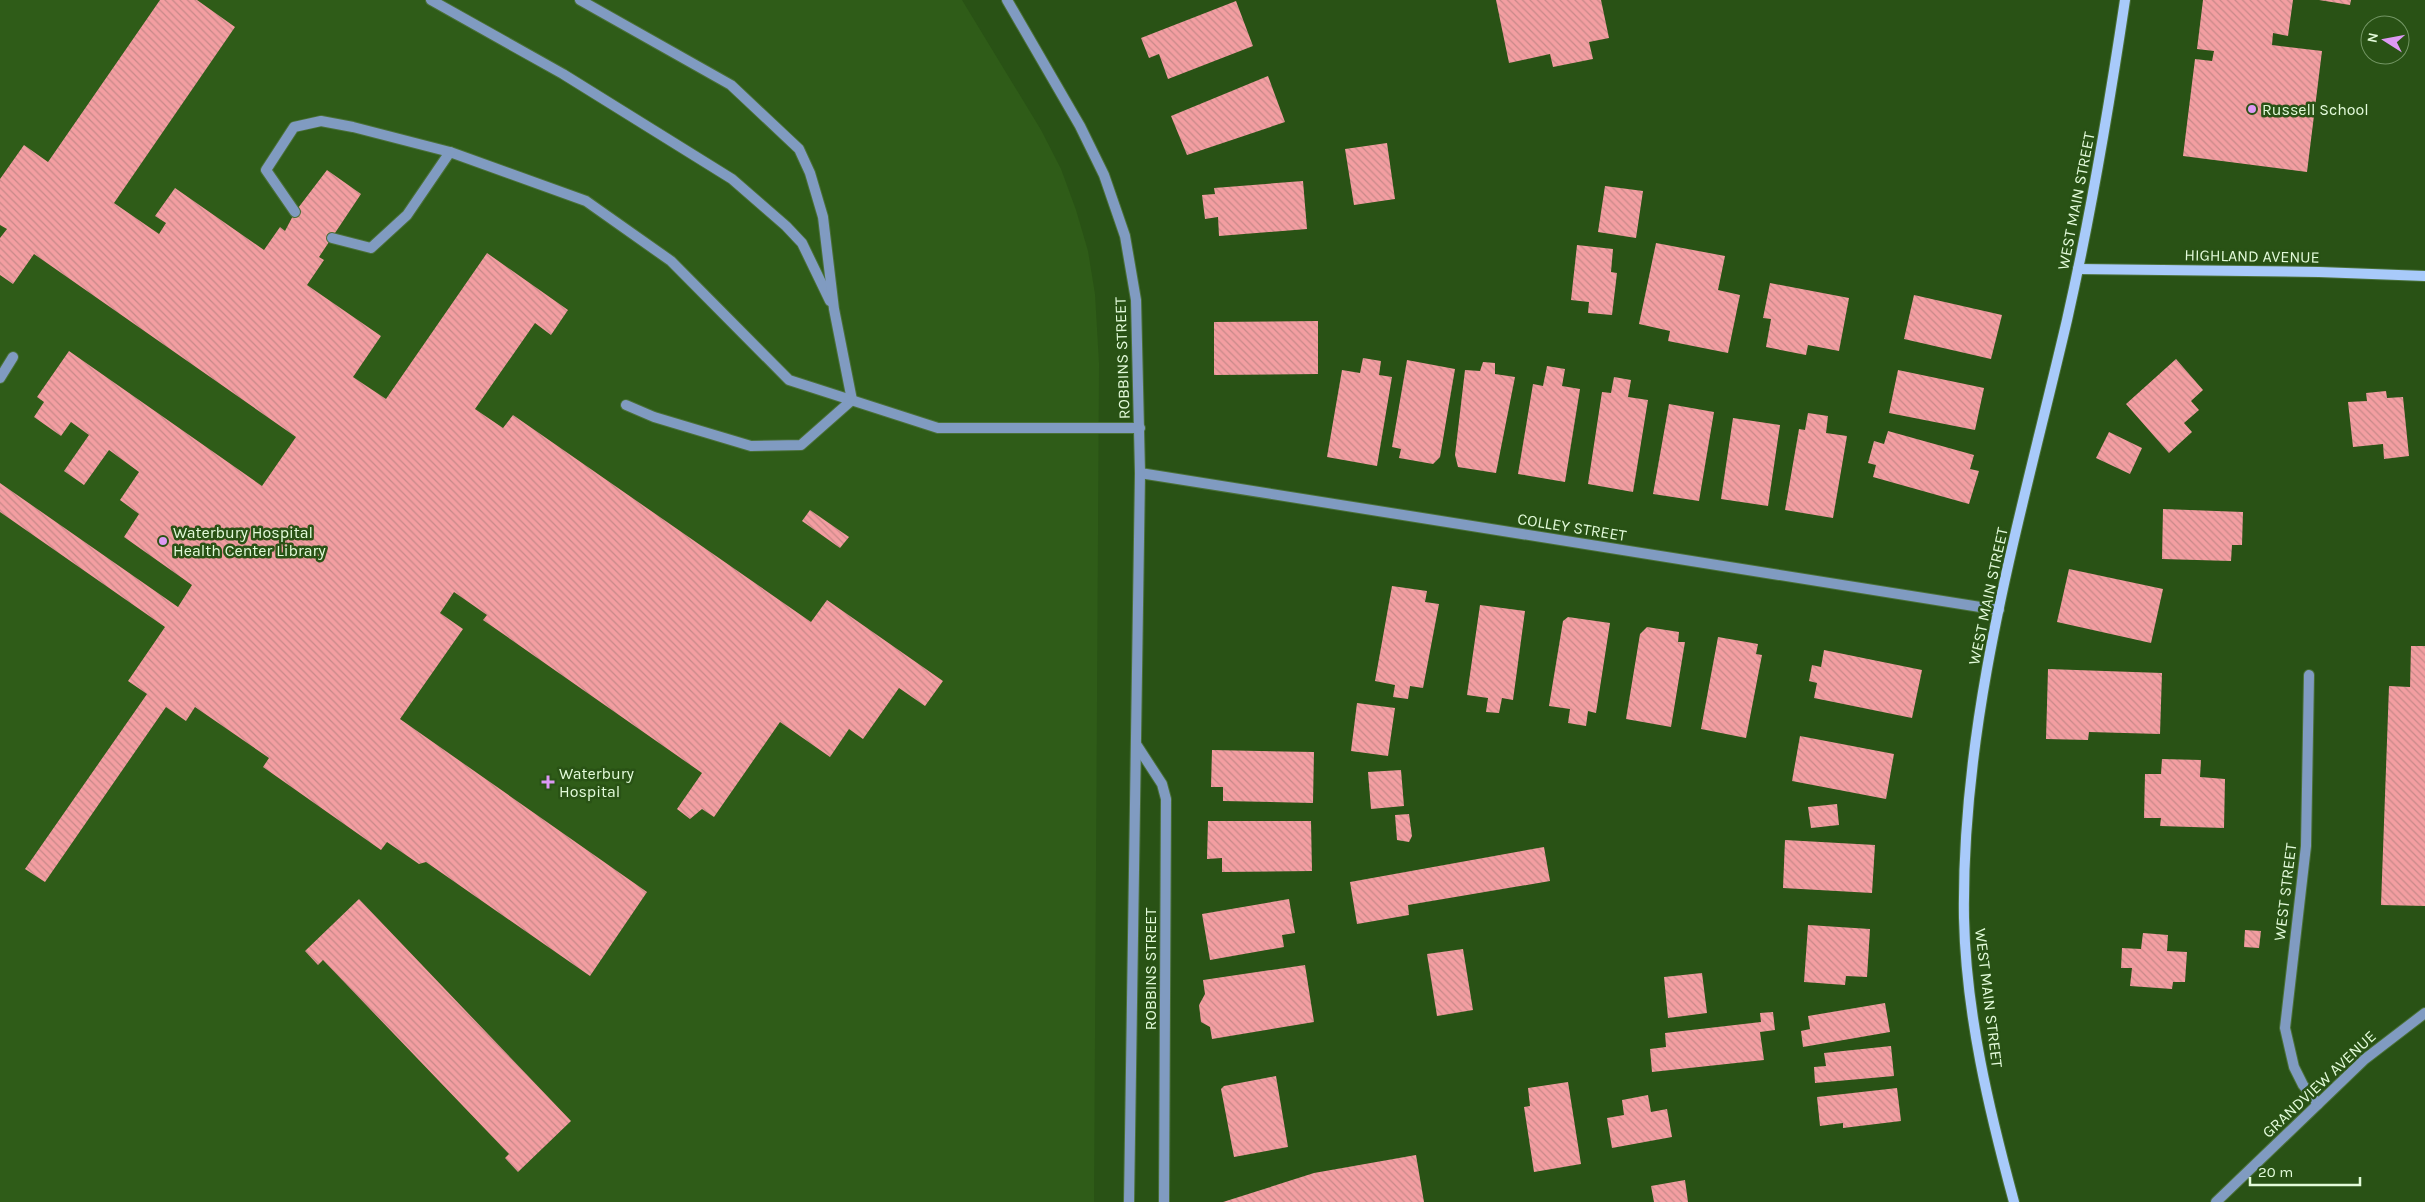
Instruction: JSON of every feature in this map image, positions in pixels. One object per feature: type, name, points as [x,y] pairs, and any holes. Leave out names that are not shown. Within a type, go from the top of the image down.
[{"type":"main road","name":"WEST MAIN STREET","points":[[2014,1202],[1993,1121],[1976,1034],[1968,980],[1964,922],[1964,865],[1970,780],[1974,742],[1999,610],[2078,269],[2102,146],[2126,0]]},
{"type":"main road","name":"HIGHLAND AVENUE","points":[[2078,269],[2309,272],[2425,276]]},
{"type":"street","points":[[431,0],[563,74],[687,149],[732,179],[786,226],[802,243],[834,309]]},
{"type":"street","points":[[580,0],[731,85],[799,149],[810,173],[823,217],[834,309],[852,400]]},
{"type":"street","name":"ROBBINS STREET","points":[[1006,0],[1080,126],[1104,175],[1125,236],[1136,300],[1140,473],[1129,1202]]},
{"type":"street","points":[[296,212],[266,170],[294,127],[321,122],[353,127],[450,152],[586,201],[671,261],[788,380],[938,428],[1140,428]]},
{"type":"street","points":[[332,238],[371,248],[407,215],[450,152]]},
{"type":"street","points":[[0,378],[13,357]]},
{"type":"street","points":[[626,405],[654,417],[751,446],[801,445],[852,400]]},
{"type":"street","name":"COLLEY STREET","points":[[1140,473],[1999,610]]},
{"type":"street","name":"WEST STREET","points":[[2309,674],[2306,846],[2285,1028],[2294,1067],[2318,1104]]},
{"type":"street","name":"ROBBINS STREET","points":[[1136,744],[1162,784],[1166,799],[1164,1202]]},
{"type":"street","name":"GRANDVIEW AVENUE","points":[[2216,1202],[2365,1059],[2425,1013]]},
{"type":"shaded area","name":"Waterbury Hospital","points":[[0,0],[962,0],[1041,130],[1061,169],[1088,251],[1095,294],[1099,363],[1094,1202],[0,1202]]},
{"type":"building","points":[[160,0],[197,0],[235,27],[114,203],[159,234],[166,223],[155,216],[175,188],[264,250],[280,227],[285,231],[295,212],[327,170],[361,194],[319,257],[324,260],[307,285],[381,336],[353,377],[386,399],[487,253],[568,310],[551,335],[535,323],[475,409],[503,428],[513,415],[811,622],[827,600],[943,681],[925,706],[899,688],[863,739],[849,729],[830,757],[780,722],[714,817],[702,809],[690,819],[677,809],[702,773],[483,620],[487,615],[454,592],[440,613],[463,629],[400,719],[647,892],[590,976],[426,862],[419,864],[387,842],[381,850],[263,767],[269,758],[195,707],[186,721],[166,707],[45,882],[25,869],[147,694],[128,681],[165,627],[0,512],[0,483],[178,607],[192,585],[124,537],[139,514],[120,500],[139,472],[109,450],[84,485],[64,471],[89,435],[71,422],[61,436],[34,417],[44,402],[37,397],[69,351],[262,486],[296,437],[34,254],[13,284],[0,275],[0,238],[7,229],[0,225],[0,179],[24,145],[48,162]]},
{"type":"building","points":[[1496,0],[1601,0],[1609,38],[1589,42],[1593,59],[1553,67],[1550,54],[1509,63]]},
{"type":"building","name":"Russell School","points":[[2203,0],[2293,0],[2288,36],[2273,33],[2272,45],[2322,51],[2307,172],[2183,156],[2195,59],[2212,61],[2214,51],[2197,49]]},
{"type":"building","points":[[2319,0],[2351,0],[2350,5]]},
{"type":"building","points":[[1236,1],[1253,46],[1168,79],[1159,54],[1149,58],[1141,38]]},
{"type":"building","points":[[1268,76],[1285,122],[1187,155],[1171,116]]},
{"type":"building","points":[[1387,143],[1395,199],[1354,205],[1345,149]]},
{"type":"building","points":[[1303,181],[1307,229],[1219,236],[1218,217],[1205,219],[1202,195],[1215,194],[1214,188]]},
{"type":"building","points":[[1605,186],[1643,191],[1636,238],[1598,232]]},
{"type":"building","points":[[1656,243],[1725,256],[1718,290],[1740,295],[1728,353],[1668,341],[1670,331],[1639,324]]},
{"type":"building","points":[[1577,245],[1613,249],[1611,272],[1617,273],[1612,315],[1588,313],[1589,302],[1571,300]]},
{"type":"building","points":[[1770,283],[1849,298],[1839,351],[1808,345],[1806,355],[1766,347],[1771,319],[1763,318]]},
{"type":"building","points":[[1914,295],[2002,315],[1991,359],[1904,339]]},
{"type":"building","points":[[1318,321],[1318,374],[1214,375],[1214,322]]},
{"type":"building","points":[[1363,358],[1381,361],[1379,375],[1392,377],[1377,466],[1327,457],[1342,370],[1360,373]]},
{"type":"building","points":[[2176,359],[2203,390],[2191,401],[2199,410],[2184,423],[2192,432],[2169,453],[2126,404]]},
{"type":"building","points":[[1407,360],[1455,369],[1440,457],[1433,464],[1399,458],[1401,449],[1392,447]]},
{"type":"building","points":[[1483,362],[1495,363],[1495,374],[1515,377],[1496,473],[1458,467],[1455,455],[1465,370],[1480,371]]},
{"type":"building","points":[[1547,366],[1565,369],[1562,386],[1580,389],[1565,482],[1518,474],[1533,384],[1543,386]]},
{"type":"building","points":[[1898,370],[1984,388],[1975,430],[1889,413]]},
{"type":"building","points":[[1614,377],[1631,380],[1628,397],[1648,400],[1633,492],[1588,484],[1602,392],[1611,393]]},
{"type":"building","points":[[2386,391],[2387,398],[2403,397],[2409,456],[2384,459],[2383,444],[2353,447],[2348,402],[2367,401],[2366,393]]},
{"type":"building","points":[[1669,404],[1714,412],[1699,501],[1653,494]]},
{"type":"building","points":[[1808,413],[1828,416],[1826,433],[1847,436],[1833,518],[1785,510],[1799,429],[1805,430]]},
{"type":"building","points":[[1733,418],[1780,425],[1768,506],[1721,499]]},
{"type":"building","points":[[1888,431],[1974,455],[1970,469],[1979,471],[1969,504],[1873,477],[1876,465],[1868,463],[1874,441],[1884,444]]},
{"type":"building","points":[[2109,432],[2142,448],[2130,474],[2096,458]]},
{"type":"building","points":[[2163,509],[2243,512],[2242,545],[2232,545],[2231,561],[2162,559]]},
{"type":"building","points":[[810,510],[849,537],[840,548],[802,521]]},
{"type":"building","points":[[2069,569],[2163,589],[2151,643],[2057,622]]},
{"type":"building","points":[[1392,586],[1427,591],[1425,602],[1439,604],[1423,688],[1410,686],[1408,699],[1393,697],[1395,685],[1375,681]]},
{"type":"building","points":[[1480,605],[1525,611],[1513,700],[1502,698],[1499,713],[1486,712],[1488,698],[1467,695]]},
{"type":"building","points":[[1568,617],[1610,623],[1596,713],[1588,711],[1586,726],[1568,723],[1570,709],[1549,706],[1563,621]]},
{"type":"building","points":[[1647,627],[1679,632],[1678,642],[1685,642],[1671,727],[1626,719],[1640,634]]},
{"type":"building","points":[[1718,637],[1758,644],[1756,654],[1762,655],[1746,738],[1701,729]]},
{"type":"building","points":[[2411,646],[2425,646],[2425,906],[2381,905],[2389,686],[2410,687]]},
{"type":"building","points":[[1824,650],[1922,670],[1912,718],[1814,698],[1817,683],[1809,681],[1812,665],[1821,667]]},
{"type":"building","points":[[2048,669],[2162,673],[2160,734],[2089,732],[2088,740],[2046,739]]},
{"type":"building","points":[[1357,703],[1395,708],[1388,756],[1351,751]]},
{"type":"building","points":[[1800,736],[1894,754],[1886,799],[1792,781]]},
{"type":"building","points":[[1212,750],[1314,752],[1313,803],[1223,801],[1223,787],[1211,787]]},
{"type":"building","points":[[2162,759],[2201,760],[2200,777],[2225,779],[2224,828],[2160,826],[2161,818],[2144,818],[2145,774],[2161,774]]},
{"type":"building","points":[[1401,770],[1404,806],[1371,809],[1368,772]]},
{"type":"building","points":[[1837,804],[1839,825],[1811,828],[1808,807]]},
{"type":"building","points":[[1409,814],[1412,836],[1409,842],[1397,840],[1395,815]]},
{"type":"building","points":[[1208,821],[1311,821],[1312,871],[1222,872],[1222,858],[1207,859]]},
{"type":"building","points":[[1785,840],[1875,845],[1872,893],[1783,888]]},
{"type":"building","points":[[1544,847],[1550,881],[1408,905],[1409,915],[1357,924],[1350,882]]},
{"type":"building","points":[[359,899],[571,1121],[518,1172],[505,1158],[509,1154],[323,960],[318,965],[305,951]]},
{"type":"building","points":[[1289,899],[1295,933],[1282,935],[1284,947],[1210,960],[1202,914]]},
{"type":"building","points":[[1808,925],[1870,929],[1867,977],[1846,976],[1845,985],[1804,982]]},
{"type":"building","points":[[2245,930],[2261,931],[2259,948],[2244,947]]},
{"type":"building","points":[[2143,933],[2168,935],[2167,951],[2187,952],[2185,982],[2173,982],[2172,989],[2130,986],[2132,968],[2121,968],[2122,948],[2141,949]]},
{"type":"building","points":[[1463,949],[1473,1010],[1437,1016],[1427,954]]},
{"type":"building","points":[[1305,965],[1314,1022],[1212,1039],[1210,1027],[1201,1022],[1199,1005],[1205,994],[1203,980]]},
{"type":"building","points":[[1702,973],[1707,1013],[1668,1018],[1664,977]]},
{"type":"building","points":[[1885,1003],[1890,1032],[1803,1047],[1801,1031],[1810,1029],[1808,1016]]},
{"type":"building","points":[[1773,1012],[1775,1030],[1760,1032],[1764,1060],[1652,1072],[1650,1049],[1666,1047],[1665,1033],[1761,1022],[1760,1013]]},
{"type":"building","points":[[1891,1046],[1894,1076],[1815,1083],[1814,1067],[1826,1066],[1824,1053]]},
{"type":"building","points":[[1276,1076],[1288,1147],[1234,1157],[1221,1089],[1224,1086]]},
{"type":"building","points":[[1568,1082],[1581,1164],[1534,1172],[1524,1107],[1530,1106],[1528,1088]]},
{"type":"building","points":[[1897,1088],[1901,1121],[1843,1128],[1843,1123],[1820,1126],[1817,1097]]},
{"type":"building","points":[[1648,1095],[1651,1112],[1667,1109],[1672,1137],[1612,1148],[1607,1118],[1624,1115],[1622,1100]]},
{"type":"building","points":[[1416,1155],[1424,1202],[1223,1202],[1314,1173]]},
{"type":"building","points":[[1685,1180],[1688,1202],[1654,1202],[1651,1186]]},
{"type":"place","name":"Russell School","points":[[2252,109]]},
{"type":"place","name":"Waterbury Hospital Health Center Library","points":[[163,541]]},
{"type":"place","name":"Waterbury Hospital","points":[[548,782]]}]
